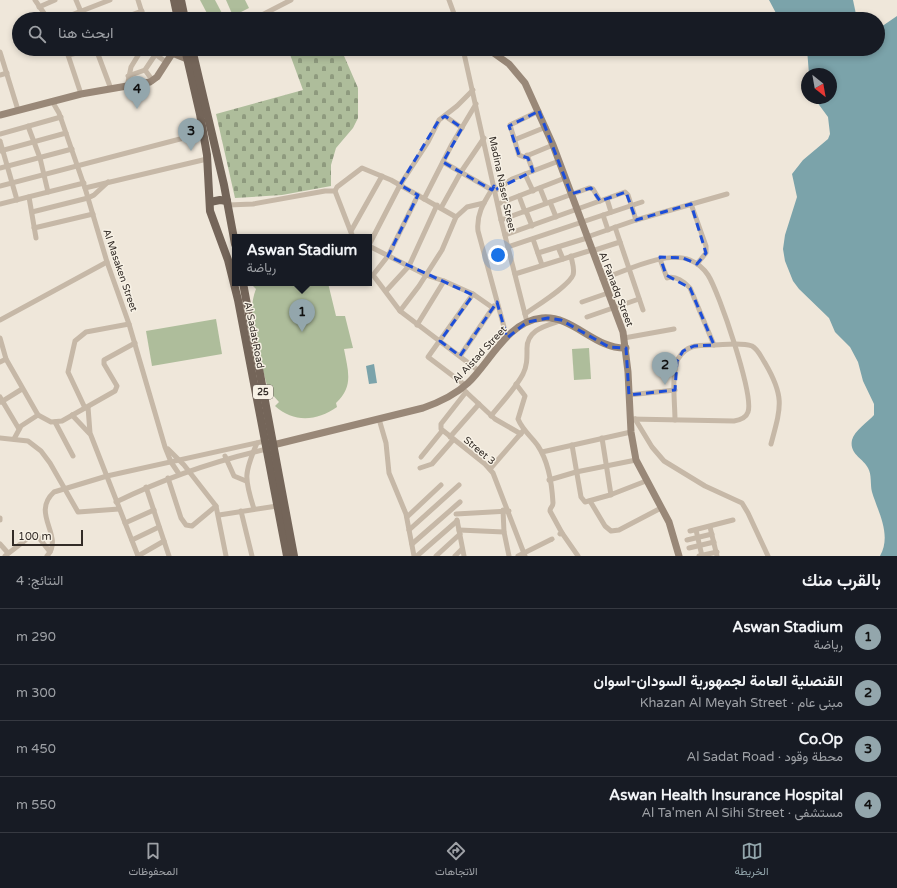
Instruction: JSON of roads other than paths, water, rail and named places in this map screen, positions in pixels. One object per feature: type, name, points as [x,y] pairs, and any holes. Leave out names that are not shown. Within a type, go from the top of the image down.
[{"type":"main road","points":[[174,0],[177,12]]},
{"type":"main road","points":[[181,0],[184,12]]},
{"type":"main road","points":[[194,56],[224,185],[233,232],[224,229],[219,234]]},
{"type":"main road","name":"Al Sadat Road","points":[[187,58],[203,133],[213,219],[232,277]]},
{"type":"main road","points":[[210,187],[218,189],[224,185]]},
{"type":"main road","points":[[210,202],[216,200],[228,203]]},
{"type":"main road","points":[[213,219],[222,220],[230,216]]},
{"type":"main road","name":"Al Sadat Road","points":[[235,286],[268,445],[294,556]]},
{"type":"main road","name":"Al Sadat Road","points":[[243,286],[287,556]]},
{"type":"street","points":[[35,0],[43,12]]},
{"type":"street","points":[[40,7],[55,0]]},
{"type":"street","points":[[76,0],[80,11],[110,0]]},
{"type":"street","points":[[138,0],[142,11]]},
{"type":"street","points":[[268,12],[291,0]]},
{"type":"street","points":[[449,0],[453,12]]},
{"type":"street","points":[[0,52],[18,110]]},
{"type":"street","points":[[68,56],[81,94]]},
{"type":"street","points":[[98,56],[111,89]]},
{"type":"street","points":[[127,87],[128,76],[138,56]]},
{"type":"street","points":[[128,76],[145,70],[154,56]]},
{"type":"street","points":[[158,56],[166,62]]},
{"type":"street","points":[[0,115],[81,94],[127,87],[153,81],[170,56]]},
{"type":"street","points":[[183,56],[187,58]]},
{"type":"street","name":"Madina Naser Street","points":[[466,56],[501,220],[527,322]]},
{"type":"street","name":"Al Fanadq Street","points":[[498,56],[518,73],[525,83],[539,111],[582,222],[602,279],[614,307],[626,348],[632,419],[631,432],[636,460],[669,522],[679,556]]},
{"type":"street","points":[[145,70],[153,81]]},
{"type":"street","points":[[0,75],[6,73]]},
{"type":"street","points":[[372,239],[400,185],[428,142],[439,120],[473,90]]},
{"type":"street","name":"Al Masaken Street","points":[[52,101],[61,117],[78,166],[107,262],[135,343],[165,447],[171,462],[179,474]]},
{"type":"street","points":[[424,199],[476,104]]},
{"type":"street","points":[[539,111],[511,123],[510,128],[520,156],[527,155],[553,145]]},
{"type":"street","points":[[445,116],[462,128]]},
{"type":"street","points":[[0,134],[61,117]]},
{"type":"street","points":[[28,126],[40,158],[48,192]]},
{"type":"street","points":[[514,140],[546,127]]},
{"type":"street","points":[[1,151],[66,133]]},
{"type":"street","points":[[0,186],[203,133]]},
{"type":"street","points":[[386,291],[409,266],[439,207],[484,138]]},
{"type":"street","points":[[0,142],[1,151],[17,200]]},
{"type":"street","points":[[0,168],[72,149]]},
{"type":"street","points":[[527,155],[534,171]]},
{"type":"street","points":[[0,204],[48,192],[108,181],[207,158]]},
{"type":"street","points":[[508,338],[478,231],[478,216],[484,203],[494,189],[506,182],[559,161]]},
{"type":"street","points":[[443,162],[494,189]]},
{"type":"street","points":[[334,191],[362,168],[400,185],[456,216]]},
{"type":"street","points":[[525,174],[533,191]]},
{"type":"street","points":[[351,232],[382,176]]},
{"type":"street","points":[[498,204],[565,178]]},
{"type":"street","points":[[32,212],[88,198],[94,195],[108,181]]},
{"type":"street","points":[[540,188],[556,217]]},
{"type":"street","points":[[501,220],[591,188],[600,201]]},
{"type":"street","points":[[228,203],[253,204],[325,191],[334,191]]},
{"type":"street","points":[[334,191],[351,232]]},
{"type":"street","points":[[505,235],[626,192],[632,205],[636,220]]},
{"type":"street","points":[[538,253],[636,220],[727,194]]},
{"type":"street","points":[[418,195],[388,256],[373,275],[400,311],[479,370]]},
{"type":"street","points":[[519,196],[532,226]]},
{"type":"street","points":[[29,197],[36,238]]},
{"type":"street","points":[[607,199],[611,212]]},
{"type":"street","points":[[508,248],[642,202]]},
{"type":"street","points":[[400,311],[442,250],[456,216],[467,207],[484,203]]},
{"type":"street","points":[[691,204],[706,246],[706,253],[697,264]]},
{"type":"street","points":[[34,228],[93,214]]},
{"type":"street","points":[[603,215],[608,230]]},
{"type":"street","points":[[615,227],[643,310]]},
{"type":"street","points":[[534,239],[542,265]]},
{"type":"street","points":[[515,274],[620,242]]},
{"type":"street","points":[[372,247],[426,275],[473,294],[493,308]]},
{"type":"street","points":[[558,247],[563,259]]},
{"type":"street","points":[[525,314],[554,294],[572,277],[574,270],[571,256]]},
{"type":"street","points":[[602,279],[660,259],[675,256],[690,260],[697,264],[703,269],[712,282],[735,345],[742,370],[749,406],[746,416],[734,422],[632,419]]},
{"type":"street","points":[[660,259],[667,278],[670,276],[680,280],[690,288],[714,345]]},
{"type":"street","points":[[0,320],[107,262]]},
{"type":"street","points":[[418,325],[444,281]]},
{"type":"street","points":[[582,302],[608,293]]},
{"type":"street","points":[[473,294],[428,357],[464,389],[491,416],[522,432],[538,445],[542,452],[549,480],[553,504],[550,511],[561,534],[578,556]]},
{"type":"street","points":[[587,317],[639,299]]},
{"type":"street","points":[[460,356],[498,302]]},
{"type":"street","name":"Al Aistad Street","points":[[268,445],[379,419],[434,404],[464,389],[516,328],[527,322],[541,318],[561,320],[608,347],[626,348]]},
{"type":"street","points":[[491,416],[516,384],[526,366],[526,348],[532,334],[537,330],[561,320]]},
{"type":"street","points":[[129,324],[86,332],[79,336],[73,344],[68,372],[86,407],[90,434],[137,556],[164,541]]},
{"type":"street","points":[[624,338],[674,328]]},
{"type":"street","points":[[0,338],[6,359],[38,415],[44,420],[55,422],[72,415],[115,391],[117,388],[104,364],[105,358],[135,343]]},
{"type":"street","points":[[675,420],[675,373],[677,361],[683,351],[694,346],[748,345],[758,350],[778,388],[780,406],[771,444]]},
{"type":"street","points":[[0,362],[6,359]]},
{"type":"street","points":[[516,384],[525,396],[518,416],[522,432]]},
{"type":"street","points":[[19,429],[1,401],[22,389]]},
{"type":"street","points":[[421,457],[442,430],[441,424],[464,389]]},
{"type":"street","points":[[629,395],[675,390]]},
{"type":"street","points":[[420,468],[432,464],[479,404]]},
{"type":"street","points":[[14,439],[23,424],[38,415]]},
{"type":"street","points":[[72,415],[90,434]]},
{"type":"street","points":[[379,419],[386,440],[390,478],[407,517],[416,556],[457,521]]},
{"type":"street","points":[[632,419],[664,461],[705,486],[742,503],[768,556]]},
{"type":"street","points":[[55,422],[73,456]]},
{"type":"street","name":"Street 3","points":[[442,430],[490,470],[509,511],[525,555]]},
{"type":"street","points":[[490,470],[522,432]]},
{"type":"street","points":[[542,452],[631,432]]},
{"type":"street","points":[[0,438],[28,441],[40,451],[64,488],[74,508],[78,512],[119,509]]},
{"type":"street","points":[[602,438],[611,494]]},
{"type":"street","points":[[49,554],[53,540],[46,520],[45,506],[48,497],[54,492],[107,476],[223,450],[257,443],[268,445]]},
{"type":"street","points":[[254,509],[246,481],[247,466],[257,443]]},
{"type":"street","points":[[116,502],[168,478],[226,458],[253,452],[268,445]]},
{"type":"street","points":[[572,445],[576,472],[583,500],[585,502],[646,481]]},
{"type":"street","name":"Al Masaken Street","points":[[165,447],[188,471],[216,506]]},
{"type":"street","points":[[223,450],[234,476],[246,481]]},
{"type":"street","points":[[549,480],[576,472],[636,460]]},
{"type":"street","points":[[168,478],[181,518],[186,525],[192,526],[216,506],[226,556]]},
{"type":"street","points":[[407,517],[441,485]]},
{"type":"street","points":[[409,530],[459,485]]},
{"type":"street","points":[[146,487],[169,556]]},
{"type":"street","points":[[590,501],[605,526],[611,531],[619,530],[661,508]]},
{"type":"street","points":[[412,544],[460,502]]},
{"type":"street","points":[[218,515],[278,506]]},
{"type":"street","points":[[454,507],[464,556]]},
{"type":"street","points":[[125,523],[154,510]]},
{"type":"street","points":[[456,514],[503,510],[509,511]]},
{"type":"street","points":[[503,510],[504,532],[509,556]]},
{"type":"street","points":[[241,511],[252,556]]},
{"type":"street","points":[[690,531],[733,520]]},
{"type":"street","points":[[132,540],[159,527]]},
{"type":"street","points":[[696,530],[701,556],[717,554],[710,527]]},
{"type":"street","points":[[436,556],[459,532],[504,532]]},
{"type":"street","points":[[0,544],[6,555],[32,535],[36,534],[49,554]]},
{"type":"street","points":[[687,540],[712,534]]},
{"type":"street","points":[[518,556],[525,555],[552,539]]},
{"type":"street","points":[[689,548],[714,542]]},
{"type":"street","points":[[454,556],[462,549]]},
{"type":"water","points":[[769,0],[853,0],[856,12],[775,12]]},
{"type":"water","points":[[897,16],[897,556],[880,556],[885,540],[883,524],[872,492],[868,468],[854,452],[852,445],[852,440],[855,433],[874,415],[874,404],[863,381],[858,362],[850,347],[835,332],[829,318],[799,289],[793,281],[785,261],[783,249],[785,235],[797,197],[792,174],[803,160],[828,139],[830,134],[828,117],[818,104],[837,104],[837,68],[809,68],[808,56],[885,56],[885,24]]},
{"type":"water","points":[[374,364],[377,383],[369,384],[366,366]]},
{"type":"place","name":"Aswan Health Insurance Hospital","points":[[137,109]]},
{"type":"place","name":"Co.Op","points":[[191,151]]},
{"type":"place","name":"Aswan Stadium","points":[[302,332]]},
{"type":"place","name":"القنصلية العامة لجمهورية السودان-اسوان","points":[[665,385]]}]
